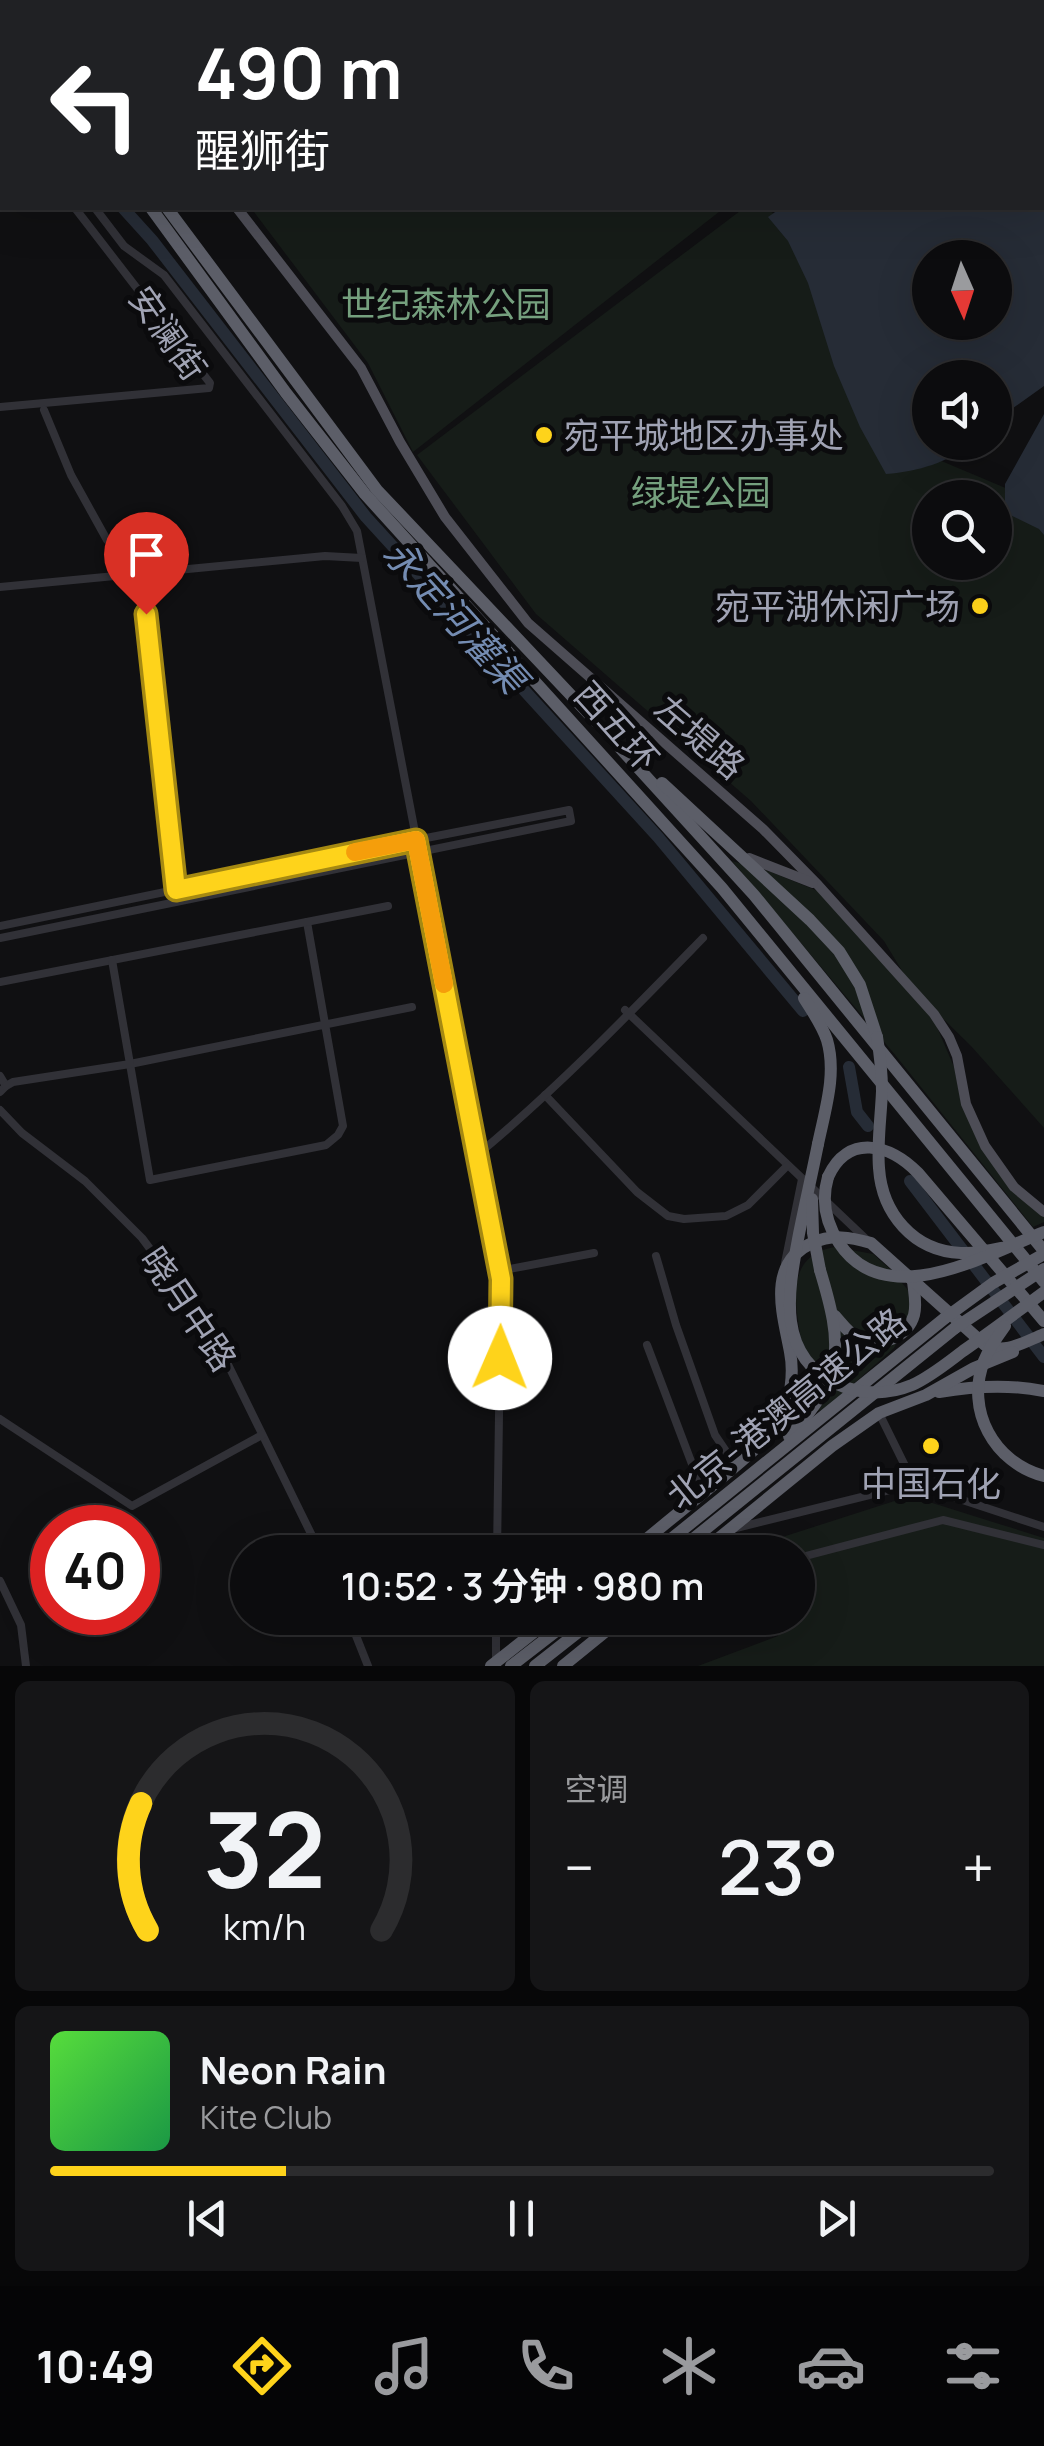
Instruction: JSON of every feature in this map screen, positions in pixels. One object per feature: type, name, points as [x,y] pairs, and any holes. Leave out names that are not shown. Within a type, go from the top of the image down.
[{"type":"highway","name":"西五环","points":[[152,210],[365,494],[710,874],[1044,1282]]},
{"type":"highway","name":"西五环","points":[[167,210],[377,490],[602,727],[754,895],[1044,1252]]},
{"type":"highway","points":[[602,727],[810,920],[839,951],[860,985],[877,1037],[882,1091],[878,1166],[895,1218],[912,1236],[943,1251],[962,1253],[1006,1247]]},
{"type":"highway","points":[[783,961],[828,1044],[830,1088],[806,1178],[791,1274],[789,1314],[793,1334],[809,1363],[828,1379],[864,1392],[894,1391],[938,1369],[1044,1292]]},
{"type":"highway","points":[[1044,1232],[1006,1247],[936,1274],[904,1278],[885,1275],[858,1262],[841,1246],[825,1212],[828,1178],[837,1163],[855,1151],[876,1147],[900,1157],[918,1173],[1044,1322]]},
{"type":"highway","points":[[754,1473],[804,1421],[832,1376],[836,1348],[833,1314],[820,1270],[806,1178]]},
{"type":"highway","points":[[652,1535],[736,1466],[782,1417],[792,1372],[780,1304],[784,1267],[805,1246],[822,1239],[851,1237],[871,1243],[984,1344],[1006,1352]]},
{"type":"highway","points":[[950,1323],[994,1283],[1044,1252]]},
{"type":"highway","points":[[950,1323],[1044,1269]]},
{"type":"highway","points":[[833,1314],[858,1338],[883,1342],[896,1338],[910,1324],[914,1313],[913,1281]]},
{"type":"highway","points":[[1014,1314],[984,1358],[978,1383],[980,1408],[992,1439],[1008,1458],[1029,1472],[1044,1476]]},
{"type":"highway","name":"北京-港澳高速公路","points":[[680,1535],[950,1323]]},
{"type":"highway","name":"北京-港澳高速公路","points":[[687,1535],[950,1323]]},
{"type":"highway","points":[[974,1333],[978,1350],[974,1368]]},
{"type":"highway","points":[[724,1535],[879,1412],[926,1395],[1006,1352],[1044,1337]]},
{"type":"highway","points":[[926,1395],[980,1387],[1044,1392]]},
{"type":"highway","points":[[683,1530],[704,1492]]},
{"type":"highway","points":[[493,1664],[530,1635]]},
{"type":"highway","points":[[511,1666],[550,1635]]},
{"type":"highway","points":[[535,1666],[574,1635]]},
{"type":"highway","points":[[563,1666],[601,1635]]},
{"type":"main road","name":"左堤路","points":[[239,210],[361,368],[445,516],[528,623],[762,830],[818,885],[934,1014],[957,1056],[966,1104],[986,1146],[1014,1187],[1044,1212]]},
{"type":"main road","points":[[737,851],[818,885]]},
{"type":"street","name":"安澜街","points":[[0,407],[209,388],[210,383],[77,210]]},
{"type":"street","points":[[97,210],[124,246],[164,275],[342,506],[357,532],[500,1271],[497,1535]]},
{"type":"street","points":[[44,410],[72,475],[107,540],[142,575],[178,901]]},
{"type":"street","points":[[0,587],[325,556],[362,558]]},
{"type":"street","points":[[0,926],[569,810],[571,820],[0,938]]},
{"type":"street","points":[[0,982],[388,906]]},
{"type":"street","points":[[112,960],[150,1180],[326,1145],[338,1136],[343,1126],[307,922]]},
{"type":"street","points":[[477,1155],[546,1095],[703,938]]},
{"type":"street","points":[[0,1076],[3,1089],[13,1082],[130,1064],[412,1007]]},
{"type":"street","points":[[627,1012],[871,1243]]},
{"type":"street","points":[[546,1095],[637,1192],[668,1216],[726,1216],[748,1205],[787,1166]]},
{"type":"street","name":"晓月中路","points":[[0,1110],[22,1134],[85,1182],[142,1238],[213,1334],[312,1535]]},
{"type":"street","points":[[784,1267],[806,1178]]},
{"type":"street","points":[[500,1271],[594,1253]]},
{"type":"street","points":[[656,1256],[715,1435],[736,1466]]},
{"type":"street","points":[[647,1345],[704,1492]]},
{"type":"street","points":[[879,1412],[914,1484]]},
{"type":"street","points":[[0,1419],[132,1506],[262,1435]]},
{"type":"street","points":[[735,1528],[914,1484],[1044,1527]]},
{"type":"street","points":[[815,1554],[942,1520],[1044,1545]]},
{"type":"street","points":[[0,1581],[21,1625],[26,1666]]},
{"type":"street","points":[[356,1635],[369,1665]]},
{"type":"street","points":[[493,1664],[495,1635]]},
{"type":"green space","name":"世纪森林公园","points":[[253,210],[721,210],[413,452],[368,363]]},
{"type":"green space","name":"绿堤公园","points":[[741,210],[769,210],[827,261],[894,441],[912,449],[912,460],[939,460],[987,480],[912,480],[912,580],[1012,580],[1012,491],[1020,494],[1044,527],[1044,1128],[971,1046],[913,989],[884,941],[751,801],[536,614],[417,455]]},
{"type":"green space","points":[[732,861],[818,891],[934,1020],[954,1067],[962,1107],[1011,1188],[1044,1217],[1044,1222],[1033,1227]]},
{"type":"green space","points":[[835,1247],[873,1254],[890,1269],[908,1290],[912,1302],[910,1317],[894,1348],[824,1410],[808,1412],[799,1406],[805,1375],[797,1282],[803,1266],[815,1254]]},
{"type":"green space","points":[[910,1496],[1044,1538],[1044,1666],[698,1666],[778,1635],[815,1635],[815,1535],[789,1535]]},
{"type":"shaded area","points":[[778,210],[1044,210],[1044,386],[1012,409],[1012,360],[912,360],[912,460],[944,460],[886,474],[860,427],[834,366],[808,283],[788,241],[768,217]]},
{"type":"shaded area","points":[[1044,414],[1044,535],[1012,516],[1012,480],[1007,480]]},
{"type":"waterway","name":"永定河灌渠","points":[[125,210],[366,517],[658,837],[803,1011]]},
{"type":"waterway","name":"永定河灌渠","points":[[849,1067],[857,1112],[868,1126]]},
{"type":"waterway","name":"永定河灌渠","points":[[910,1181],[1044,1357]]},
{"type":"slow traffic","points":[[355,852],[416,840],[444,984]]},
{"type":"place","name":"宛平城地区办事处","points":[[544,435]]},
{"type":"place","name":"宛平湖休闲广场","points":[[980,606]]},
{"type":"place","name":"中国石化","points":[[931,1446]]},
{"type":"route","points":[[146,614],[176,890],[416,840],[501,1279],[500,1358]]}]
